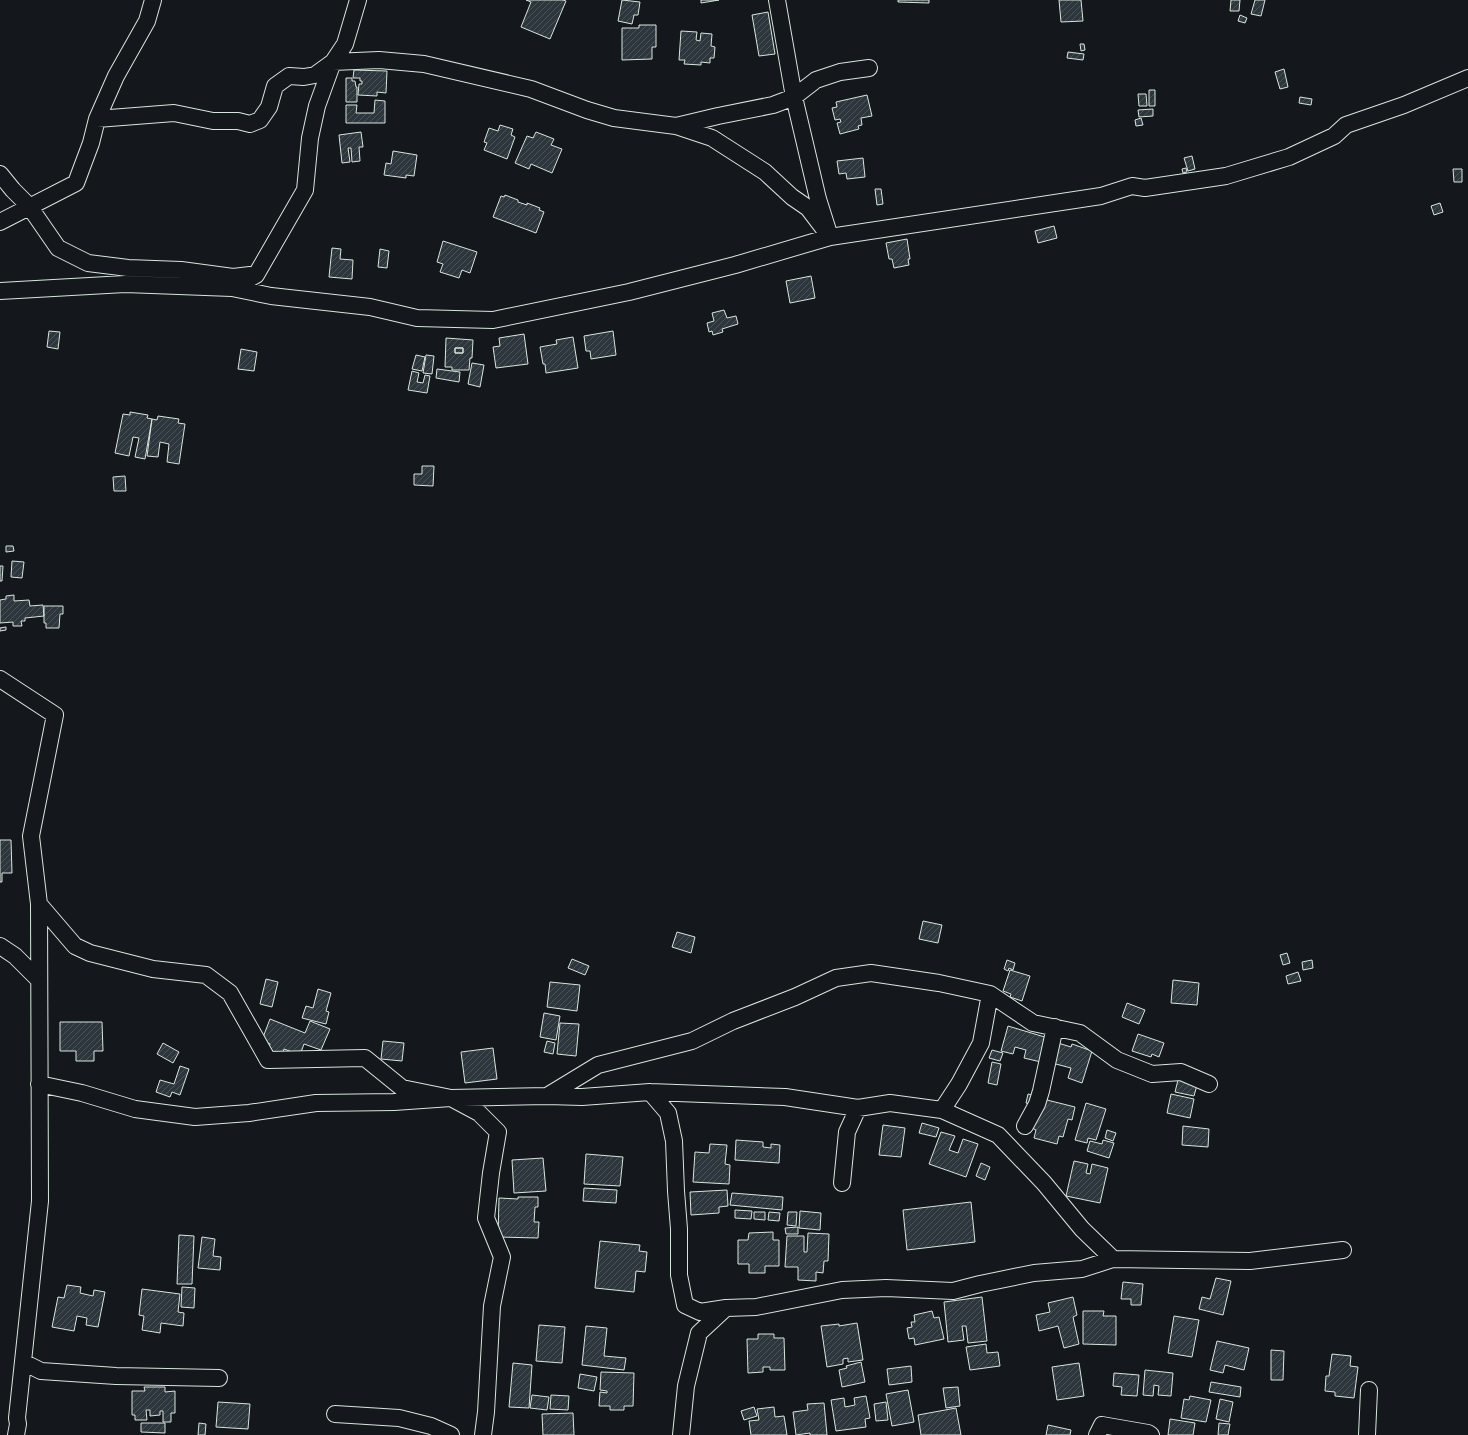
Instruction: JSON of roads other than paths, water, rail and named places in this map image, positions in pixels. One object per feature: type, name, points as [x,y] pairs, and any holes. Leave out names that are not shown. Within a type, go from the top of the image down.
[{"type":"street","points":[[0,222],[76,183],[97,119],[116,76],[147,21],[153,0]]},
{"type":"street","points":[[232,288],[256,275],[305,190],[310,138],[317,106],[333,62],[345,44],[358,0]]},
{"type":"street","points":[[778,0],[794,97],[818,199],[830,237]]},
{"type":"street","points":[[97,119],[174,113],[213,121],[238,121],[250,124],[260,120],[269,107],[275,86],[289,76],[304,77],[315,75],[333,62],[379,60],[424,64],[531,90],[614,118],[676,126],[712,138],[765,172],[792,197],[808,208],[830,237]]},
{"type":"street","points":[[676,126],[773,105],[794,97],[816,80],[840,72],[870,68]]},
{"type":"street","points":[[0,291],[125,284],[232,288],[271,296],[370,307],[417,318],[493,320],[629,292],[735,265],[830,237],[1101,196],[1132,186],[1145,188],[1226,176],[1289,157],[1334,136],[1346,125],[1404,105],[1468,78]]},
{"type":"street","points":[[0,174],[29,206],[58,248],[88,263],[128,268],[181,270],[233,277],[256,275]]},
{"type":"street","points":[[0,679],[55,715],[30,836],[39,904],[40,1201],[16,1435]]},
{"type":"street","points":[[39,904],[74,946],[90,953],[153,968],[206,976],[230,993],[268,1060],[365,1058],[402,1088],[451,1098],[479,1113],[498,1132],[491,1173],[486,1218],[502,1257],[492,1306],[486,1412],[483,1435]]},
{"type":"street","points":[[0,946],[15,956],[39,980]]},
{"type":"street","points":[[547,1096],[598,1065],[692,1041],[733,1021],[795,997],[836,978],[871,973],[939,983],[990,994],[1033,1023],[1080,1032],[1117,1060],[1152,1074],[1181,1072],[1208,1084]]},
{"type":"street","points":[[942,1110],[959,1084],[981,1043],[990,994]]},
{"type":"street","points":[[1025,1126],[1037,1104],[1041,1091],[1055,1027]]},
{"type":"street","points":[[39,1084],[82,1093],[135,1109],[195,1117],[249,1113],[316,1103],[394,1102],[451,1098],[547,1096],[582,1097],[650,1092],[785,1096],[858,1108],[890,1103],[942,1110],[998,1135],[1044,1183],[1082,1229],[1113,1259]]},
{"type":"street","points":[[650,1092],[668,1113],[674,1140],[679,1229],[679,1275],[685,1305],[700,1312],[726,1308],[756,1307],[842,1290],[886,1288],[954,1291],[1034,1273],[1082,1269],[1113,1259],[1250,1261],[1343,1250]]},
{"type":"street","points":[[842,1183],[847,1132],[858,1108]]},
{"type":"street","points":[[681,1435],[686,1386],[699,1333],[726,1308]]},
{"type":"street","points":[[23,1362],[41,1372],[116,1376],[219,1378]]},
{"type":"street","points":[[1367,1435],[1369,1390]]},
{"type":"street","points":[[335,1414],[399,1418],[431,1426],[451,1435]]},
{"type":"street","points":[[1097,1435],[1102,1425],[1148,1433],[1151,1435]]}]
